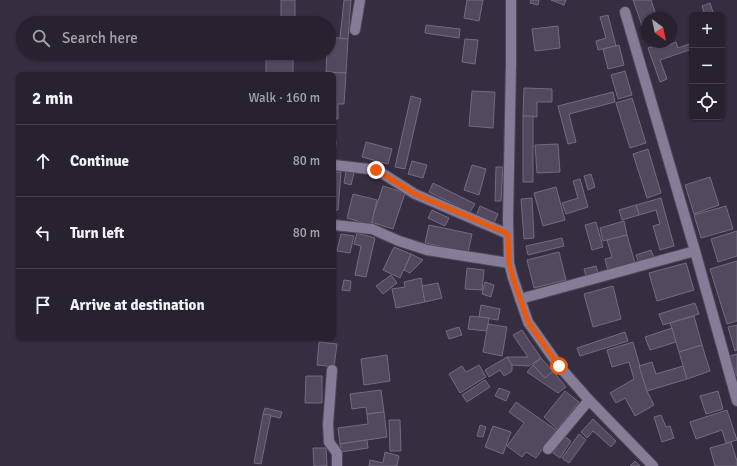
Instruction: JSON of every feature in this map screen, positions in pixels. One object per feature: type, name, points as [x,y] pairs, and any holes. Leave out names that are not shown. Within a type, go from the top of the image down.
[{"type":"street","points":[[355,30],[360,0]]},
{"type":"street","points":[[511,0],[508,234],[509,263],[528,322],[559,366],[589,400],[653,466]]},
{"type":"street","points":[[625,12],[737,401]]},
{"type":"street","points":[[336,165],[376,170],[415,194],[508,234]]},
{"type":"street","points":[[336,225],[372,229],[399,241],[427,250],[509,263]]},
{"type":"street","points":[[520,299],[695,251]]},
{"type":"street","points":[[332,370],[328,425],[329,442],[338,453],[337,466]]},
{"type":"street","points":[[548,449],[589,400]]},
{"type":"building","points":[[281,0],[295,0],[295,16],[281,16]]},
{"type":"building","points":[[344,0],[351,0],[348,39],[340,38]]},
{"type":"building","points":[[467,0],[483,0],[479,21],[464,18]]},
{"type":"building","points":[[531,0],[539,0],[538,5],[530,3]]},
{"type":"building","points":[[551,0],[566,0],[564,5]]},
{"type":"building","points":[[633,0],[651,0],[655,12],[641,12],[641,23]]},
{"type":"building","points":[[710,3],[713,12],[704,12],[702,6]]},
{"type":"building","points":[[608,15],[616,46],[598,50],[596,41],[606,38],[600,17]]},
{"type":"building","points":[[426,25],[460,29],[459,38],[425,33]]},
{"type":"building","points":[[558,26],[560,48],[535,51],[532,29]]},
{"type":"building","points":[[336,38],[348,39],[346,73],[326,72],[327,60],[336,60]]},
{"type":"building","points":[[465,39],[478,40],[475,64],[462,62]]},
{"type":"building","points":[[689,44],[689,50],[660,60],[667,79],[660,82],[648,48],[677,48],[677,45],[678,48]]},
{"type":"building","points":[[619,45],[624,65],[608,69],[603,49]]},
{"type":"building","points":[[266,60],[293,60],[293,72],[266,72]]},
{"type":"building","points":[[625,71],[632,95],[618,99],[611,75]]},
{"type":"building","points":[[336,72],[346,73],[344,104],[338,104],[338,119],[336,119]]},
{"type":"building","points":[[524,88],[552,89],[552,102],[537,102],[537,117],[523,116]]},
{"type":"building","points":[[472,91],[495,92],[493,128],[469,126]]},
{"type":"building","points":[[613,92],[615,102],[569,114],[576,142],[568,144],[558,106]]},
{"type":"building","points":[[411,96],[421,99],[405,169],[395,167]]},
{"type":"building","points":[[632,98],[646,143],[630,148],[616,103]]},
{"type":"building","points":[[523,116],[533,116],[533,182],[523,182]]},
{"type":"building","points":[[366,142],[392,149],[388,164],[362,157]]},
{"type":"building","points":[[558,144],[560,172],[537,173],[535,145]]},
{"type":"building","points":[[648,149],[661,193],[647,198],[633,154]]},
{"type":"building","points":[[412,161],[427,165],[423,178],[408,174]]},
{"type":"building","points":[[472,165],[486,169],[479,195],[464,190]]},
{"type":"building","points":[[496,167],[503,167],[501,201],[495,201]]},
{"type":"building","points":[[346,171],[354,173],[351,185],[344,183]]},
{"type":"building","points":[[336,172],[341,172],[338,210],[336,210]]},
{"type":"building","points":[[591,174],[595,187],[588,190],[584,176]]},
{"type":"building","points":[[710,177],[719,205],[694,214],[685,185]]},
{"type":"building","points":[[580,179],[588,207],[566,214],[562,203],[578,198],[573,181]]},
{"type":"building","points":[[433,183],[475,204],[470,212],[429,192]]},
{"type":"building","points":[[383,186],[405,193],[393,229],[371,222]]},
{"type":"building","points":[[556,187],[565,220],[543,226],[534,193]]},
{"type":"building","points":[[353,194],[377,200],[371,225],[347,218]]},
{"type":"building","points":[[532,198],[534,238],[524,239],[521,199]]},
{"type":"building","points":[[661,198],[674,246],[660,250],[653,226],[660,224],[656,210],[639,215],[636,205]]},
{"type":"building","points":[[636,205],[639,215],[622,220],[619,210]]},
{"type":"building","points":[[480,206],[498,214],[494,223],[476,216]]},
{"type":"building","points":[[726,206],[733,229],[701,238],[694,215]]},
{"type":"building","points":[[432,210],[449,218],[445,226],[428,218]]},
{"type":"building","points":[[624,221],[627,235],[603,241],[600,228]]},
{"type":"building","points":[[596,222],[603,247],[592,250],[585,225]]},
{"type":"building","points":[[429,225],[472,234],[468,252],[425,243]]},
{"type":"building","points":[[737,231],[737,256],[718,262],[711,239]]},
{"type":"building","points":[[357,233],[375,238],[366,277],[355,275],[361,246],[354,244]]},
{"type":"building","points":[[341,234],[354,236],[350,253],[337,251]]},
{"type":"building","points":[[627,235],[635,263],[608,271],[605,259],[612,257],[607,240]]},
{"type":"building","points":[[562,238],[564,246],[528,255],[526,246]]},
{"type":"building","points":[[394,247],[411,254],[400,278],[383,270]]},
{"type":"building","points":[[651,250],[654,258],[639,263],[636,255]]},
{"type":"building","points":[[559,252],[566,280],[534,288],[527,260]]},
{"type":"building","points":[[411,254],[423,260],[410,273],[404,270]]},
{"type":"building","points":[[737,261],[737,321],[727,324],[710,269]]},
{"type":"building","points":[[686,263],[694,290],[657,301],[649,273]]},
{"type":"building","points":[[596,266],[598,273],[586,276],[584,269]]},
{"type":"building","points":[[467,268],[484,270],[482,290],[465,289]]},
{"type":"building","points":[[391,275],[397,283],[383,294],[376,286]]},
{"type":"building","points":[[421,278],[425,302],[396,308],[392,289],[405,287],[404,282]]},
{"type":"building","points":[[344,280],[351,281],[350,291],[342,290]]},
{"type":"building","points":[[485,282],[494,285],[491,297],[482,294]]},
{"type":"building","points":[[438,283],[442,298],[425,302],[422,286]]},
{"type":"building","points":[[613,286],[621,319],[593,327],[584,294]]},
{"type":"building","points":[[695,303],[699,314],[663,325],[659,314]]},
{"type":"building","points":[[481,305],[500,309],[498,320],[479,317]]},
{"type":"building","points":[[470,316],[489,318],[487,331],[468,329]]},
{"type":"building","points":[[694,316],[702,345],[679,352],[670,323]]},
{"type":"building","points":[[488,324],[507,327],[502,356],[483,352]]},
{"type":"building","points":[[737,325],[737,350],[735,351],[728,327]]},
{"type":"building","points":[[459,327],[462,335],[449,339],[446,331]]},
{"type":"building","points":[[672,328],[676,342],[650,350],[645,337]]},
{"type":"building","points":[[522,330],[541,358],[529,366],[512,365],[507,357],[528,357],[513,335]]},
{"type":"building","points":[[625,332],[628,341],[580,356],[577,348]]},
{"type":"building","points":[[319,342],[337,344],[334,367],[317,365]]},
{"type":"building","points":[[633,342],[647,391],[654,405],[635,416],[625,398],[616,403],[610,393],[634,379],[629,362],[612,367],[607,350]]},
{"type":"building","points":[[702,345],[710,371],[687,379],[679,352]]},
{"type":"building","points":[[737,354],[737,376],[736,376],[730,356]]},
{"type":"building","points":[[387,355],[390,381],[364,385],[361,359]]},
{"type":"building","points":[[507,357],[512,365],[512,371],[504,376],[500,370],[489,377],[485,370]]},
{"type":"building","points":[[541,358],[553,371],[545,378],[533,365]]},
{"type":"building","points":[[652,362],[656,374],[683,366],[687,379],[647,391],[639,366]]},
{"type":"building","points":[[479,365],[486,377],[460,393],[449,374],[462,366],[466,372]]},
{"type":"building","points":[[533,365],[545,378],[553,371],[566,387],[558,393],[527,372]]},
{"type":"building","points":[[306,376],[322,376],[322,403],[305,403]]},
{"type":"building","points":[[485,380],[490,387],[467,402],[462,395]]},
{"type":"building","points":[[499,388],[510,392],[506,401],[495,396]]},
{"type":"building","points":[[381,390],[384,412],[367,414],[366,407],[352,409],[350,394]]},
{"type":"building","points":[[565,391],[579,402],[557,429],[544,417]]},
{"type":"building","points":[[718,391],[723,409],[706,414],[700,396]]},
{"type":"building","points":[[516,402],[556,430],[536,458],[526,452],[522,457],[507,446],[524,423],[509,412]]},
{"type":"building","points":[[265,408],[282,412],[280,418],[263,414]]},
{"type":"building","points":[[727,410],[737,440],[726,443],[722,430],[696,439],[690,422]]},
{"type":"building","points":[[384,412],[387,437],[340,444],[338,428],[368,424],[367,414]]},
{"type":"building","points":[[263,414],[271,415],[261,464],[254,463]]},
{"type":"building","points":[[661,415],[666,427],[670,426],[674,438],[662,442],[654,417]]},
{"type":"building","points":[[593,419],[616,441],[611,447],[593,431],[587,438],[581,432]]},
{"type":"building","points":[[389,420],[400,420],[401,451],[390,451]]},
{"type":"building","points":[[480,425],[486,427],[483,437],[477,436]]},
{"type":"building","points":[[493,426],[511,432],[503,454],[485,447]]},
{"type":"building","points":[[579,434],[586,440],[569,463],[562,458]]},
{"type":"building","points":[[564,436],[571,441],[560,458],[553,453]]},
{"type":"building","points":[[367,440],[368,448],[341,452],[340,444]]},
{"type":"building","points":[[731,442],[737,461],[737,466],[715,466],[710,448]]},
{"type":"building","points":[[313,448],[326,448],[327,466],[314,466]]},
{"type":"building","points":[[385,452],[399,456],[397,466],[369,466],[370,460],[383,463]]},
{"type":"building","points":[[635,461],[640,466],[630,466]]},
{"type":"route","points":[[376,170],[415,194],[508,234],[509,263],[528,322],[559,366]]}]
